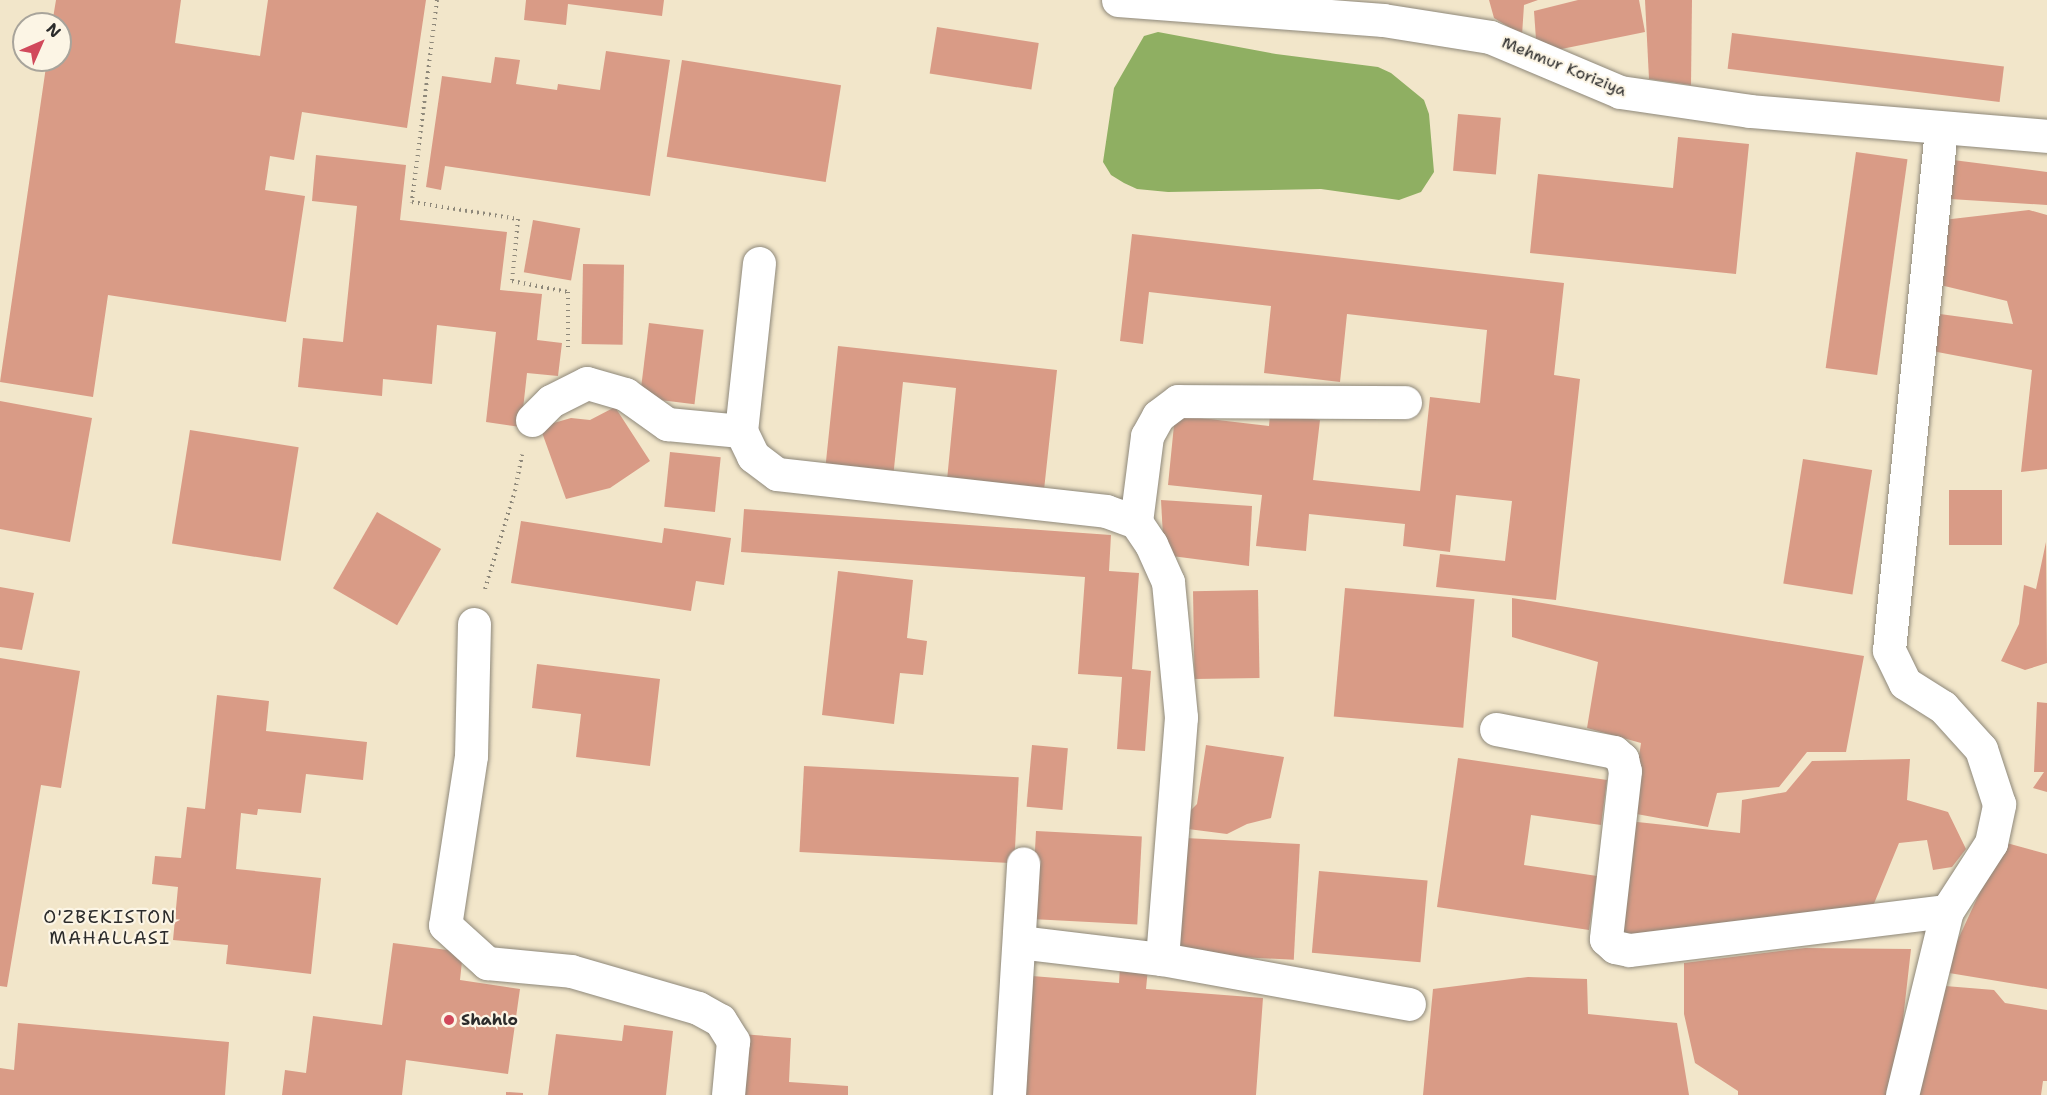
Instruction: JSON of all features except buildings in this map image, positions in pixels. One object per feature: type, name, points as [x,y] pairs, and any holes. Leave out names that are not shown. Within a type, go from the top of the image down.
[{"type":"street","name":"Mehmur Koriziya","points":[[1118,0],[1383,20],[1490,38],[1620,92],[1750,111],[1941,129],[2047,136]]},
{"type":"street","points":[[1902,1095],[1947,911],[1991,843],[1999,804],[1981,749],[1943,707],[1905,683],[1889,650],[1941,129]]},
{"type":"street","points":[[759,263],[741,431],[753,456],[777,474],[1106,511],[1136,522]]},
{"type":"street","points":[[532,420],[551,401],[587,382],[625,394],[667,424],[741,431]]},
{"type":"street","points":[[1162,959],[1181,717],[1168,582],[1136,522],[1147,436],[1158,416],[1178,401],[1404,402]]},
{"type":"street","points":[[474,624],[471,756],[445,925],[488,963],[571,971],[698,1008],[720,1020],[732,1041],[728,1095]]},
{"type":"street","points":[[1496,729],[1614,752],[1622,759],[1625,771],[1606,939],[1615,947],[1629,950],[1947,911]]},
{"type":"street","points":[[1010,1095],[1023,863]]},
{"type":"street","points":[[1019,942],[1162,959],[1409,1004]]},
{"type":"path","points":[[437,0],[412,202],[518,219],[512,281],[568,292],[568,350],[587,382]]},
{"type":"path","points":[[474,624],[516,491],[532,420]]},
{"type":"green space","points":[[1158,32],[1276,54],[1378,67],[1391,73],[1424,100],[1429,114],[1434,172],[1421,192],[1399,200],[1321,189],[1168,192],[1137,189],[1124,183],[1111,175],[1103,162],[1114,88],[1144,36]]},
{"type":"place","name":"Shahlo","points":[[449,1020]]},
{"type":"district","name":"O'ZBEKISTON MAHALLASI","points":[[110,928]]}]
